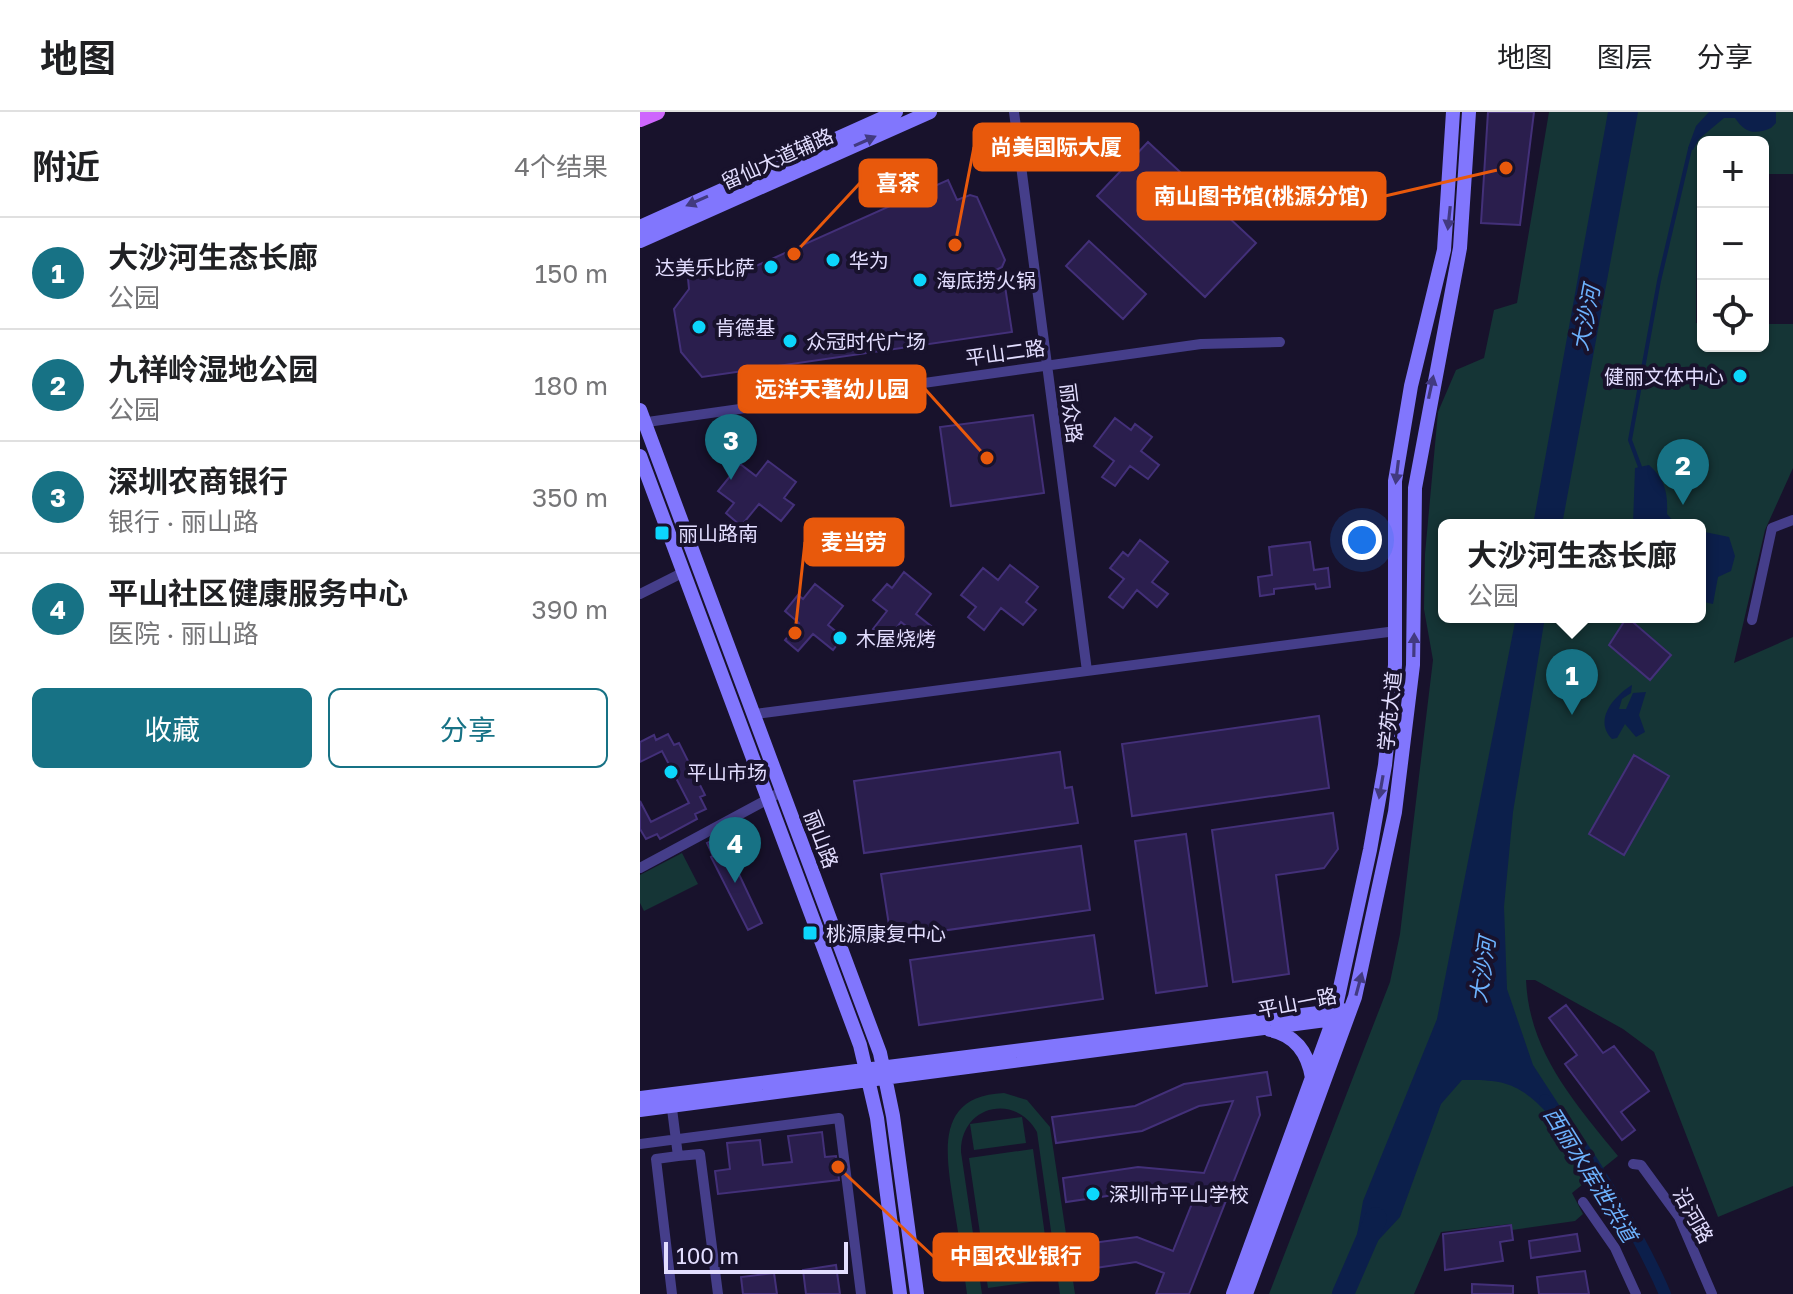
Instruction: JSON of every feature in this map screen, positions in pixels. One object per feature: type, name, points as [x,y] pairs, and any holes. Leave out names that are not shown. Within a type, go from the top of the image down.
[{"type":"main road","points":[[640,119],[657,112]]},
{"type":"street","name":"留仙大道辅路","points":[[640,227],[896,112]]},
{"type":"street","name":"留仙大道辅路","points":[[640,241],[930,112]]},
{"type":"street","name":"丽众路","points":[[1014,112],[1087,671]]},
{"type":"street","name":"学苑大道","points":[[1233,1294],[1312,1078],[1340,1014],[1383,778],[1396,631],[1395,481],[1411,386],[1444,250],[1451,193],[1453,112]]},
{"type":"street","name":"学苑大道","points":[[1246,1294],[1340,1014],[1384,871],[1405,754],[1414,641],[1412,549],[1415,488],[1431,389],[1460,248],[1469,112]]},
{"type":"street","name":"平山二路","points":[[641,418],[1201,344],[1280,342]]},
{"type":"street","name":"丽山路","points":[[641,418],[755,714],[885,1072],[917,1294]]},
{"type":"street","name":"丽山路","points":[[640,456],[769,799],[868,1075],[900,1294]]},
{"type":"street","points":[[1752,620],[1772,528],[1793,520]]},
{"type":"street","points":[[640,594],[684,572]]},
{"type":"street","points":[[755,714],[1396,631]]},
{"type":"street","points":[[640,868],[783,791]]},
{"type":"street","name":"平山一路","points":[[885,1072],[1261,1029],[1340,1014]]},
{"type":"street","name":"平山一路","points":[[640,1110],[671,1100],[1340,1014]]},
{"type":"street","points":[[1261,1029],[1282,1033],[1299,1045],[1309,1060],[1312,1078]]},
{"type":"street","name":"平山一路","points":[[640,1098],[671,1100]]},
{"type":"street","points":[[671,1100],[678,1156]]},
{"type":"street","points":[[640,1144],[839,1118],[861,1294]]},
{"type":"street","points":[[672,1294],[656,1159],[700,1154],[718,1294]]},
{"type":"street","name":"沿河路","points":[[1633,1164],[1641,1165],[1679,1217],[1712,1294]]},
{"type":"street","points":[[1583,1202],[1615,1248],[1636,1294]]},
{"type":"green space","points":[[1549,112],[1793,112],[1793,174],[1769,174],[1769,136],[1697,136],[1696,323],[1697,352],[1769,352],[1769,324],[1793,324],[1793,468],[1765,530],[1734,663],[1793,637],[1793,1186],[1718,1217],[1654,1052],[1623,1029],[1535,980],[1526,980],[1529,1006],[1545,1053],[1571,1096],[1618,1156],[1572,1193],[1583,1214],[1575,1221],[1512,1230],[1511,1224],[1441,1232],[1414,1294],[1269,1294],[1390,982],[1400,934],[1433,660],[1424,609],[1425,554],[1438,412],[1456,370],[1484,358],[1494,310],[1517,303]]},
{"type":"green space","points":[[682,853],[698,884],[644,911],[640,903],[640,875]]},
{"type":"green space","points":[[1004,1093],[1027,1100],[1050,1127],[1075,1294],[1060,1294],[1037,1132],[1027,1119],[1003,1109],[979,1115],[969,1124],[963,1136],[961,1152],[982,1294],[967,1294],[949,1169],[949,1133],[955,1117],[965,1105],[981,1097]]},
{"type":"green space","points":[[1022,1117],[1026,1143],[974,1150],[970,1124]]},
{"type":"green space","points":[[1033,1149],[1051,1279],[988,1288],[969,1158]]},
{"type":"water","points":[[1608,112],[1638,112],[1563,519],[1534,519]]},
{"type":"water","points":[[1709,112],[1776,112],[1776,123],[1760,132],[1746,130],[1735,118],[1724,118],[1703,136],[1697,136],[1693,150],[1688,148],[1696,126]]},
{"type":"water","points":[[1649,465],[1659,476],[1667,499],[1667,514],[1671,519],[1633,519],[1635,468]]},
{"type":"water","points":[[1706,532],[1729,537],[1735,556],[1731,571],[1718,577],[1713,604],[1706,602]]},
{"type":"water","points":[[1515,623],[1544,623],[1513,812],[1504,907],[1507,989],[1533,1065],[1561,1108],[1550,1116],[1521,1090],[1490,1081],[1462,1080],[1441,1104],[1400,1217],[1373,1246],[1359,1242],[1357,1235],[1363,1201],[1437,1019]]},
{"type":"water","points":[[1632,685],[1631,693],[1622,699],[1619,709],[1626,709],[1633,693],[1646,692],[1639,715],[1645,732],[1636,737],[1625,724],[1617,738],[1612,739],[1607,732],[1605,716],[1619,695]]},
{"type":"building","points":[[1488,112],[1534,112],[1520,225],[1481,223]]},
{"type":"building","points":[[1148,142],[1256,243],[1205,297],[1097,196]]},
{"type":"building","points":[[948,180],[957,200],[970,195],[977,197],[1005,260],[1002,267],[990,273],[996,287],[1005,286],[1012,332],[702,377],[681,352],[674,309],[689,289],[688,278],[747,270]]},
{"type":"building","points":[[1089,241],[1146,294],[1123,319],[1066,266]]},
{"type":"building","points":[[1033,415],[1044,493],[951,506],[940,427]]},
{"type":"building","points":[[1115,418],[1131,430],[1135,424],[1152,437],[1141,451],[1159,465],[1148,479],[1130,466],[1115,486],[1102,477],[1114,461],[1094,446]]},
{"type":"building","points":[[768,461],[796,482],[784,498],[794,505],[781,521],[759,504],[741,526],[726,513],[734,503],[718,491],[740,464],[756,476]]},
{"type":"building","points":[[1140,540],[1168,562],[1152,582],[1168,594],[1157,607],[1137,590],[1123,608],[1109,597],[1124,579],[1110,568],[1123,552],[1128,556]]},
{"type":"building","points":[[1310,542],[1314,570],[1328,568],[1330,587],[1316,589],[1315,584],[1274,589],[1274,594],[1260,596],[1258,577],[1272,575],[1269,547]]},
{"type":"building","points":[[1010,565],[1038,587],[1026,602],[1036,610],[1023,625],[1001,608],[984,630],[968,617],[976,607],[961,595],[983,568],[998,580]]},
{"type":"building","points":[[904,572],[931,594],[916,614],[931,626],[921,638],[901,622],[887,640],[873,629],[887,611],[873,600],[887,584],[892,588]]},
{"type":"building","points":[[815,584],[843,606],[828,625],[843,637],[833,650],[813,634],[798,651],[785,640],[799,623],[785,611],[798,595],[803,599]]},
{"type":"building","points":[[1623,623],[1634,623],[1671,655],[1650,680],[1609,645]]},
{"type":"building","points":[[1319,716],[1329,788],[1132,816],[1122,744]]},
{"type":"building","points":[[668,734],[674,745],[679,743],[705,795],[700,797],[706,809],[695,814],[697,819],[660,839],[657,834],[646,839],[640,829],[640,801],[651,822],[689,803],[662,751],[640,762],[640,742],[654,735],[656,740]]},
{"type":"building","points":[[1060,752],[1065,788],[1072,787],[1078,823],[864,853],[854,781]]},
{"type":"building","points":[[1634,755],[1669,776],[1624,855],[1589,834]]},
{"type":"building","points":[[1333,813],[1338,849],[1324,868],[1276,875],[1289,974],[1233,982],[1212,830]]},
{"type":"building","points":[[1186,834],[1207,986],[1156,993],[1135,841]]},
{"type":"building","points":[[721,836],[762,923],[748,930],[711,857],[707,843]]},
{"type":"building","points":[[1081,846],[1090,910],[891,938],[881,874]]},
{"type":"building","points":[[1094,935],[1103,999],[919,1025],[910,960]]},
{"type":"building","points":[[1566,1005],[1603,1053],[1614,1046],[1649,1091],[1621,1112],[1635,1130],[1622,1140],[1565,1064],[1577,1055],[1549,1018]]},
{"type":"building","points":[[1267,1072],[1271,1095],[1257,1097],[1260,1115],[1189,1294],[1156,1294],[1164,1273],[1136,1262],[1075,1271],[1072,1250],[1078,1250],[1077,1245],[1137,1237],[1173,1251],[1195,1196],[1141,1191],[1066,1202],[1063,1178],[1138,1167],[1204,1173],[1233,1101],[1199,1106],[1142,1131],[1056,1143],[1052,1117],[1135,1106],[1184,1084]]},
{"type":"building","points":[[822,1132],[825,1157],[836,1156],[839,1180],[718,1194],[715,1171],[730,1169],[727,1143],[760,1140],[763,1165],[792,1162],[788,1136]]},
{"type":"building","points":[[1511,1225],[1513,1240],[1500,1242],[1503,1261],[1445,1270],[1443,1234]]},
{"type":"building","points":[[1577,1234],[1580,1251],[1531,1258],[1529,1241]]},
{"type":"building","points":[[836,1265],[840,1294],[806,1294],[803,1270]]},
{"type":"building","points":[[1585,1271],[1589,1294],[1539,1294],[1537,1277]]},
{"type":"building","points":[[774,1273],[777,1294],[743,1294],[741,1277]]},
{"type":"building","points":[[1472,1284],[1513,1286],[1513,1294],[1472,1294]]},
{"type":"waterway","points":[[1640,467],[1630,440],[1659,281],[1690,149]]},
{"type":"waterway","name":"西丽水库泄洪道","points":[[1545,1100],[1577,1140],[1611,1192],[1665,1294]]},
{"type":"waterway","name":"大沙河","points":[[1343,1294],[1376,1218]]},
{"type":"place","name":"南山图书馆(桃源分馆)","points":[[1506,168]]},
{"type":"place","name":"尚美国际大厦","points":[[955,245]]},
{"type":"place","name":"喜茶","points":[[794,254]]},
{"type":"place","name":"华为","points":[[833,260]]},
{"type":"place","name":"达美乐比萨","points":[[771,267]]},
{"type":"place","name":"海底捞火锅","points":[[920,280]]},
{"type":"place","name":"肯德基","points":[[699,327]]},
{"type":"place","name":"众冠时代广场","points":[[790,341]]},
{"type":"place","name":"健丽文体中心","points":[[1740,376]]},
{"type":"place","name":"远洋天著幼儿园","points":[[987,458]]},
{"type":"place","name":"深圳农商银行","points":[[731,480]]},
{"type":"place","name":"九祥岭湿地公园","points":[[1683,505]]},
{"type":"place","name":"丽山路南","points":[[662,533]]},
{"type":"place","name":"麦当劳","points":[[795,633]]},
{"type":"place","name":"木屋烧烤","points":[[840,638]]},
{"type":"place","name":"大沙河生态长廊","points":[[1572,715]]},
{"type":"place","name":"平山市场","points":[[671,772]]},
{"type":"place","name":"平山社区健康服务中心","points":[[735,883]]},
{"type":"place","name":"桃源康复中心","points":[[810,933]]},
{"type":"place","name":"中国农业银行","points":[[838,1167]]},
{"type":"place","name":"深圳市平山学校","points":[[1093,1194]]}]
